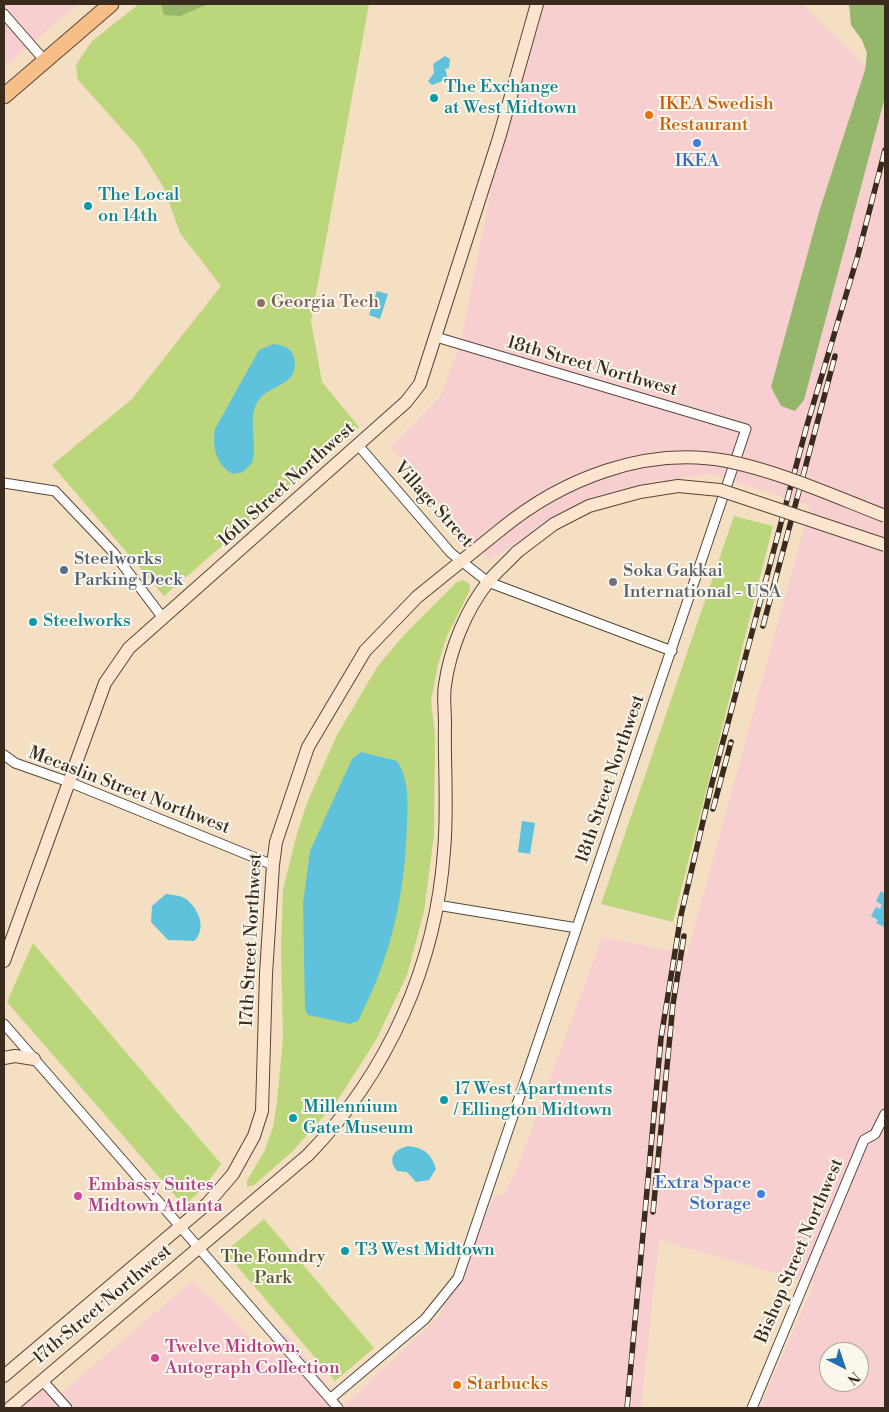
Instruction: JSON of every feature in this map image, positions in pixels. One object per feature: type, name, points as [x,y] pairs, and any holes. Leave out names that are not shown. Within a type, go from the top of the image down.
[{"type":"main road","points":[[4,96],[111,4]]},
{"type":"main road","name":"16th Street Northwest","points":[[4,961],[104,683],[128,648],[406,402],[420,384],[499,138],[537,4]]},
{"type":"main road","name":"17th Street Northwest","points":[[4,1376],[220,1191],[233,1174],[254,1136],[262,1111],[266,974],[276,842],[308,747],[364,653],[417,597],[500,530],[542,500],[580,480],[624,465],[651,460],[679,458],[726,461],[768,472],[885,516]]},
{"type":"main road","name":"17th Street Northwest","points":[[10,1408],[308,1155],[334,1128],[388,1048],[408,1006],[418,978],[437,905],[444,851],[444,686],[460,630],[488,582],[518,552],[554,524],[589,506],[640,492],[678,486],[720,490],[885,545]]},
{"type":"main road","points":[[4,1058],[15,1056],[34,1059]]},
{"type":"street","points":[[4,14],[45,61]]},
{"type":"street","name":"18th Street Northwest","points":[[330,1399],[425,1318],[458,1278],[746,429],[436,337]]},
{"type":"street","name":"Village Street","points":[[358,445],[451,553],[488,582],[672,651]]},
{"type":"street","points":[[4,483],[55,491],[113,552],[163,618]]},
{"type":"street","name":"Mecaslin Street Northwest","points":[[4,755],[15,763],[69,782],[273,865]]},
{"type":"street","points":[[437,905],[577,928]]},
{"type":"street","points":[[4,1024],[338,1408]]},
{"type":"street","name":"Bishop Street Northwest","points":[[752,1408],[864,1140],[875,1134],[885,1114]]},
{"type":"street","points":[[42,1380],[67,1408]]},
{"type":"shaded area","points":[[4,4],[78,4],[4,67]]},
{"type":"shaded area","points":[[528,4],[802,4],[885,85],[885,1408],[759,1408],[814,1284],[659,1240],[641,1408],[4,1408],[42,1375],[60,1394],[192,1281],[266,1351],[286,1333],[344,1406],[439,1316],[495,1195],[503,1196],[520,1161],[602,937],[687,954],[810,506],[710,474],[636,485],[554,524],[489,559],[391,447],[440,397],[460,345]]},
{"type":"green space","name":"Georgia Tech","points":[[139,4],[369,4],[311,321],[322,382],[359,427],[164,596],[52,465],[132,399],[221,286],[180,233],[164,188],[139,148],[78,80],[76,65],[92,41]]},
{"type":"green space","points":[[161,4],[208,4],[180,16],[164,15]]},
{"type":"green space","points":[[849,4],[885,4],[885,97],[804,400],[795,411],[781,406],[771,387],[819,212],[865,70],[867,53],[862,40],[851,25]]},
{"type":"green space","points":[[734,516],[773,526],[673,922],[601,904]]},
{"type":"green space","points":[[463,580],[470,584],[470,590],[447,636],[438,664],[431,701],[435,735],[434,835],[424,912],[407,975],[376,1040],[337,1101],[292,1152],[254,1185],[247,1187],[247,1181],[265,1150],[273,1127],[277,1102],[283,1039],[281,949],[283,890],[296,837],[307,803],[336,737],[377,667],[404,635],[456,583]]},
{"type":"green space","points":[[33,943],[221,1164],[206,1185],[184,1206],[7,1002]]},
{"type":"green space","name":"The Foundry Park","points":[[264,1219],[374,1348],[335,1381],[225,1252]]},
{"type":"water","points":[[445,56],[450,59],[449,68],[445,69],[447,75],[445,80],[432,85],[428,81],[434,73],[433,64]]},
{"type":"water","points":[[377,291],[388,294],[380,319],[369,315]]},
{"type":"water","points":[[273,344],[283,346],[291,351],[295,368],[287,380],[267,393],[256,405],[253,419],[254,456],[252,463],[243,472],[233,474],[223,466],[216,455],[215,429],[259,350]]},
{"type":"water","points":[[361,752],[397,761],[401,768],[406,783],[407,798],[406,850],[399,901],[387,949],[379,973],[358,1021],[350,1024],[308,1015],[305,1010],[303,904],[310,851],[352,759]]},
{"type":"water","points":[[522,821],[535,823],[530,854],[518,852]]},
{"type":"water","points":[[881,891],[885,894],[885,927],[876,923],[878,920],[871,916],[876,907],[880,909],[882,905],[876,901]]},
{"type":"water","points":[[166,894],[184,898],[195,908],[201,925],[198,936],[194,941],[168,940],[151,922],[152,906]]},
{"type":"water","points":[[408,1146],[423,1150],[432,1159],[436,1169],[429,1180],[416,1182],[407,1172],[397,1171],[394,1167],[392,1159],[396,1152]]},
{"type":"railway","points":[[627,1408],[661,1038],[681,915],[712,783],[807,425],[858,255],[885,150]]},
{"type":"railway","points":[[763,626],[835,356]]},
{"type":"railway","points":[[713,809],[731,742]]},
{"type":"railway","points":[[653,1212],[673,1004],[684,936]]},
{"type":"place","name":"The Exchange at West Midtown","points":[[434,98]]},
{"type":"place","name":"IKEA Swedish Restaurant","points":[[649,115]]},
{"type":"place","name":"IKEA","points":[[697,143]]},
{"type":"place","name":"The Local on 14th","points":[[88,206]]},
{"type":"place","name":"Georgia Tech","points":[[261,303]]},
{"type":"place","name":"Steelworks Parking Deck","points":[[64,570]]},
{"type":"place","name":"Soka Gakkai International - USA","points":[[613,582]]},
{"type":"place","name":"Steelworks","points":[[33,622]]},
{"type":"place","name":"17 West Apartments / Ellington Midtown","points":[[444,1100]]},
{"type":"place","name":"Millennium Gate Museum","points":[[293,1118]]},
{"type":"place","name":"Extra Space Storage","points":[[761,1194]]},
{"type":"place","name":"Embassy Suites Midtown Atlanta","points":[[78,1196]]},
{"type":"place","name":"T3 West Midtown","points":[[345,1251]]},
{"type":"place","name":"Twelve Midtown, Autograph Collection","points":[[155,1358]]},
{"type":"place","name":"Starbucks","points":[[457,1385]]}]
